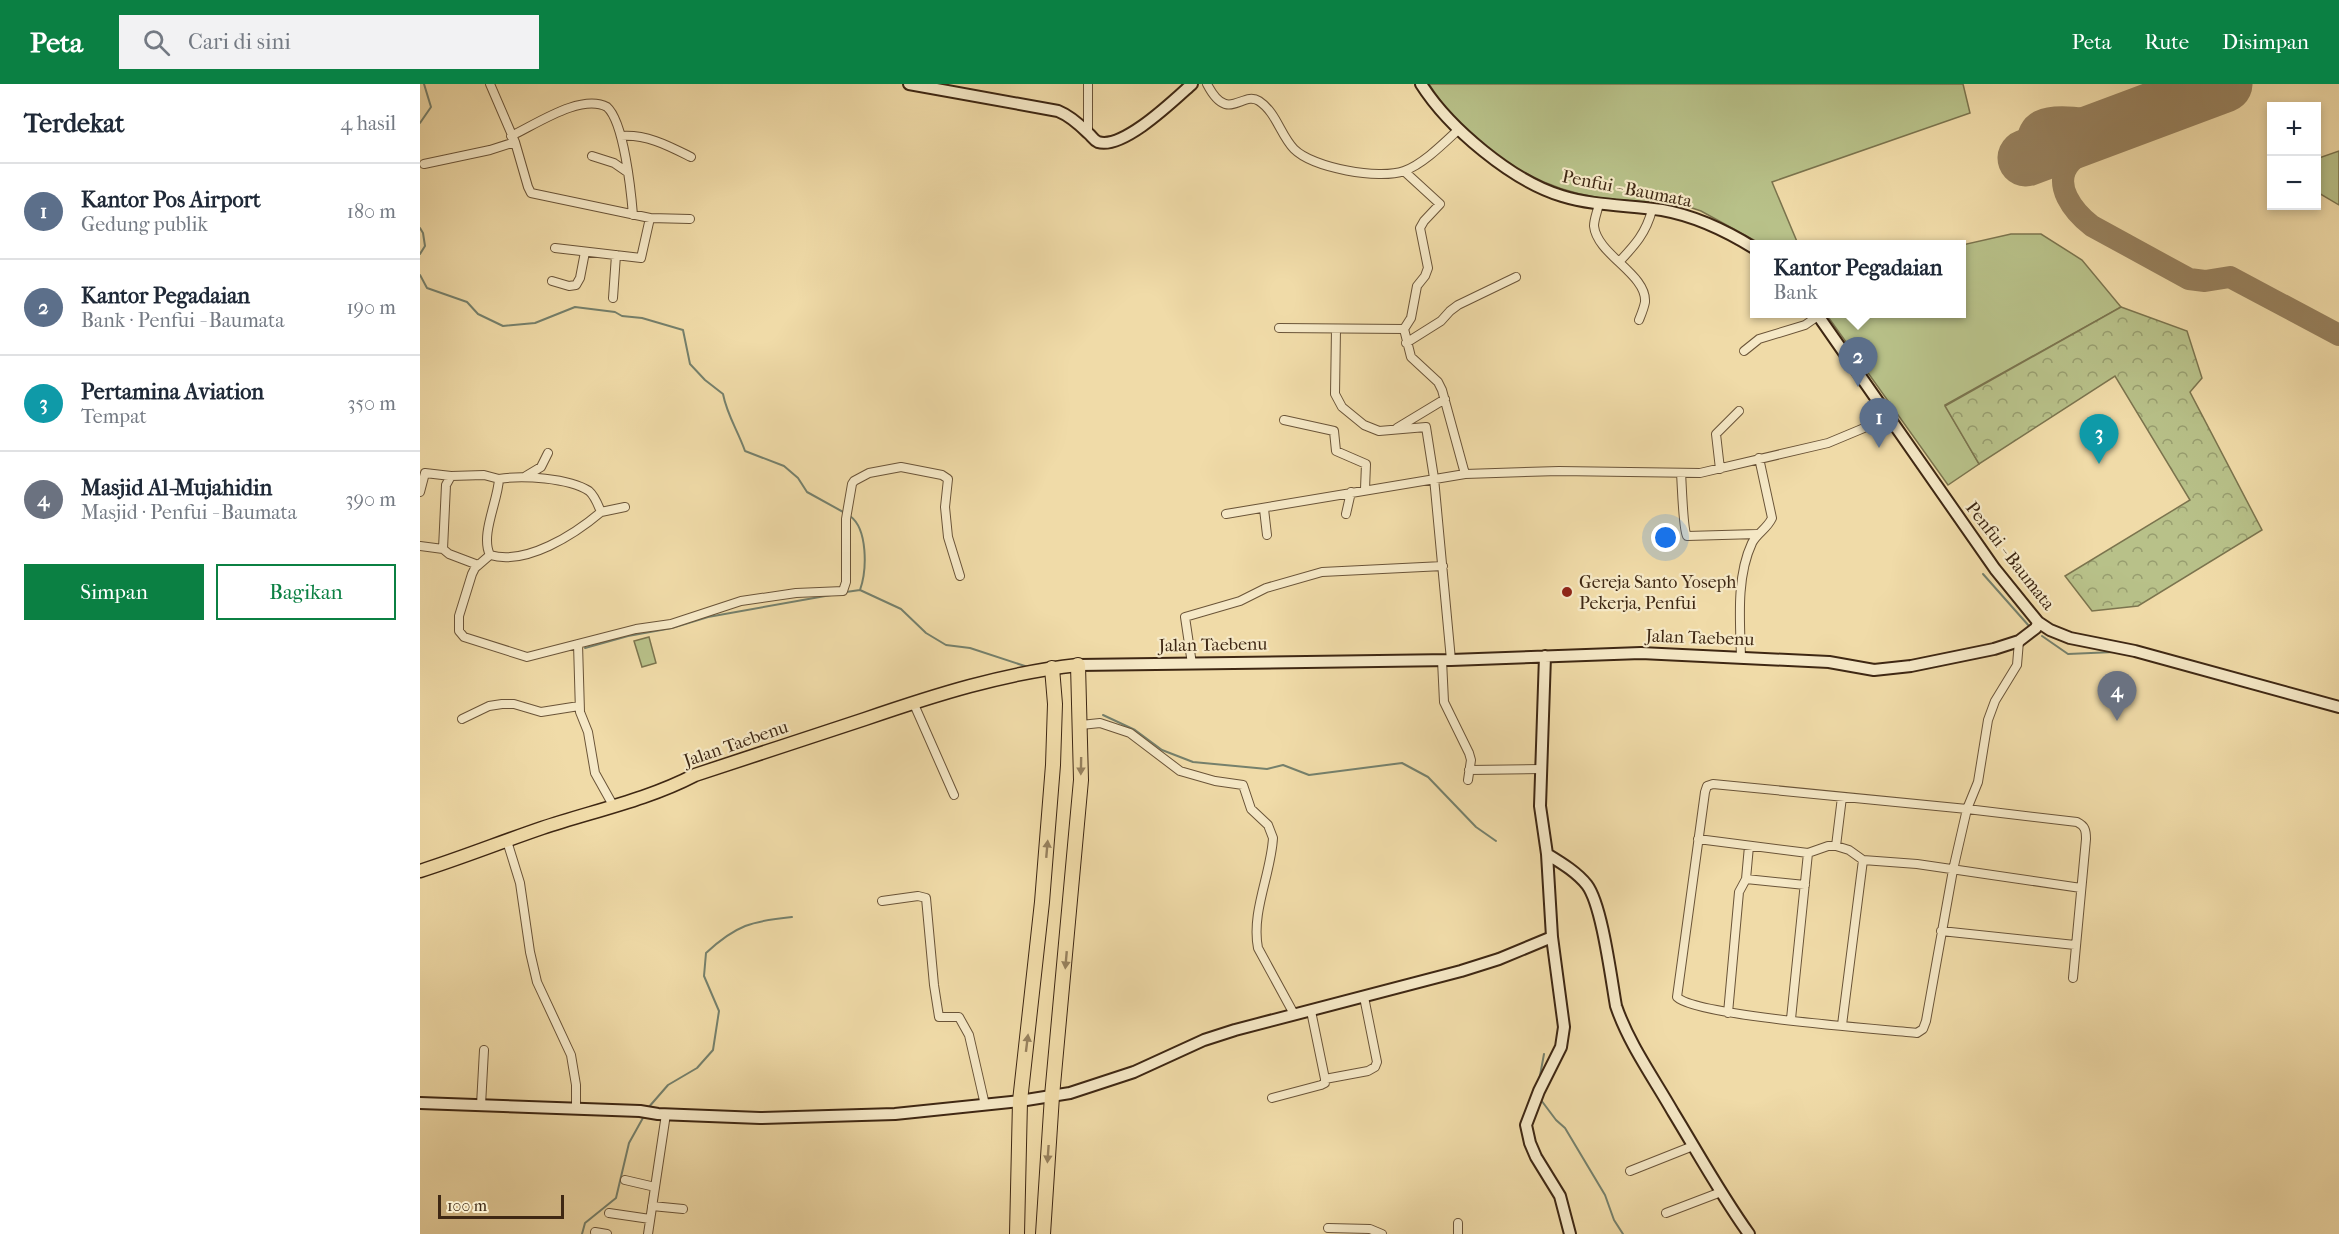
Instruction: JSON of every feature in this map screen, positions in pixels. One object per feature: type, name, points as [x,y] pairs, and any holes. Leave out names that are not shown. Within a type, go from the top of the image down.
[{"type":"highway","points":[[1043,1234],[1052,1096],[1081,780],[1078,665]]},
{"type":"highway","points":[[1017,1234],[1020,1101],[1043,890],[1053,765],[1055,704],[1047,668]]},
{"type":"main road","name":"Jalan Taebenu","points":[[420,872],[614,807],[675,785],[695,775],[960,687],[1047,668],[1078,665]]},
{"type":"street","points":[[490,84],[513,139],[528,187],[534,194],[650,218],[690,219]]},
{"type":"street","points":[[909,84],[1058,111],[1065,114],[1096,141],[1107,143],[1119,140],[1138,128],[1192,84]]},
{"type":"street","points":[[1088,84],[1088,133]]},
{"type":"street","points":[[1207,84],[1213,95],[1223,104],[1232,105],[1253,99],[1260,102],[1273,116],[1294,150],[1308,159],[1343,170],[1365,173],[1404,171],[1417,164],[1458,130]]},
{"type":"street","name":"Penfui - Baumata","points":[[1420,84],[1458,130],[1515,174],[1538,186],[1563,196],[1689,216],[1730,232],[1750,245]]},
{"type":"street","points":[[424,164],[490,150],[567,108],[583,104],[604,105],[611,110],[621,136],[633,215]]},
{"type":"street","points":[[621,136],[634,135],[652,139],[692,157]]},
{"type":"street","points":[[592,156],[614,163],[627,172]]},
{"type":"street","points":[[1404,171],[1440,204],[1420,228],[1428,268],[1417,286],[1411,318],[1404,329],[1406,343],[1411,357],[1438,382],[1465,474]]},
{"type":"street","points":[[1599,203],[1594,226],[1607,250],[1642,290],[1645,301],[1639,320]]},
{"type":"street","points":[[1619,262],[1638,243],[1648,225],[1652,210]]},
{"type":"street","points":[[555,248],[641,258],[650,218]]},
{"type":"street","points":[[552,281],[576,285],[580,278],[585,252]]},
{"type":"street","points":[[613,298],[616,255]]},
{"type":"street","points":[[1406,343],[1441,321],[1458,305],[1516,277]]},
{"type":"street","points":[[1743,351],[1759,339],[1805,325],[1814,318]]},
{"type":"street","name":"Penfui - Baumata","points":[[1820,318],[2036,627],[2070,638],[2145,654],[2339,707]]},
{"type":"street","points":[[1279,328],[1404,329]]},
{"type":"street","points":[[1336,329],[1335,383],[1338,400],[1352,417],[1371,429],[1379,431],[1426,427],[1443,566],[1446,660],[1444,702],[1466,746],[1470,760],[1468,780]]},
{"type":"street","points":[[1393,430],[1444,399]]},
{"type":"street","points":[[1720,469],[1716,434],[1739,411]]},
{"type":"street","points":[[1226,514],[1465,474],[1594,471],[1681,473],[1720,469],[1828,443],[1887,416]]},
{"type":"street","points":[[1284,420],[1334,431],[1336,451],[1366,464],[1365,489]]},
{"type":"street","points":[[525,477],[541,466],[548,453]]},
{"type":"street","points":[[1741,657],[1742,583],[1747,556],[1757,534],[1769,524],[1772,518],[1759,458]]},
{"type":"street","points":[[625,507],[601,512],[570,537],[534,552],[513,556],[490,555],[478,565],[472,574],[459,616],[458,627],[461,635],[527,657],[636,629],[660,627],[741,601],[844,590],[846,519],[852,484],[869,473],[901,467],[946,476],[948,479],[945,507],[948,537],[960,576]]},
{"type":"street","points":[[420,492],[422,472],[451,476],[484,475],[499,479],[525,477],[580,487],[591,493],[601,512]]},
{"type":"street","points":[[1681,473],[1685,513],[1684,529],[1687,536],[1757,534]]},
{"type":"street","points":[[443,549],[446,485],[451,476]]},
{"type":"street","points":[[490,555],[486,536],[499,479]]},
{"type":"street","points":[[1346,514],[1351,492]]},
{"type":"street","points":[[1264,509],[1268,535]]},
{"type":"street","points":[[420,546],[443,549],[449,554],[478,565]]},
{"type":"street","points":[[1192,663],[1185,617],[1240,601],[1266,588],[1322,572],[1443,566]]},
{"type":"street","name":"Jalan Taebenu","points":[[1078,665],[1446,660],[1641,653],[1829,662],[1886,670],[1962,657],[2019,641],[2036,627]]},
{"type":"street","points":[[2019,641],[2017,665],[1995,701],[1988,720],[1978,782],[1967,809],[1953,870],[1923,1029],[1917,1033],[1728,1013],[1680,1000],[1676,992],[1705,792],[1707,786],[1713,784],[1967,809],[2078,822],[2086,831],[2086,838],[2073,978]]},
{"type":"street","points":[[578,644],[579,706],[588,732],[595,773],[614,807]]},
{"type":"street","points":[[1545,656],[1540,806],[1547,854],[1552,937],[1562,1002],[1564,1038],[1526,1125],[1530,1143],[1560,1196],[1570,1234]]},
{"type":"street","points":[[913,702],[954,795]]},
{"type":"street","points":[[462,719],[489,706],[502,704],[514,704],[528,710],[546,712],[579,706]]},
{"type":"street","points":[[1080,724],[1100,723],[1130,733],[1180,771],[1215,781],[1242,784],[1251,809],[1269,825],[1273,837],[1258,919],[1256,936],[1258,948],[1294,1014]]},
{"type":"street","points":[[1469,770],[1542,769]]},
{"type":"street","points":[[1836,846],[1842,797]]},
{"type":"street","points":[[1698,839],[1808,853],[1836,846],[1849,850],[1863,860],[2081,888]]},
{"type":"street","points":[[507,841],[520,883],[528,946],[537,982],[571,1054],[576,1085],[576,1108]]},
{"type":"street","points":[[1728,1013],[1739,892],[1746,879],[1749,846]]},
{"type":"street","points":[[1791,1020],[1808,853]]},
{"type":"street","points":[[1547,854],[1587,884],[1595,900],[1616,1006],[1621,1020],[1646,1068],[1749,1234]]},
{"type":"street","points":[[1842,1025],[1863,860]]},
{"type":"street","points":[[1746,879],[1805,885]]},
{"type":"street","points":[[882,901],[918,896],[926,898],[939,1017],[959,1017],[966,1029],[985,1105]]},
{"type":"street","points":[[1941,931],[2075,945]]},
{"type":"street","points":[[420,1103],[796,1118],[895,1114],[1020,1101],[1070,1093],[1134,1072],[1215,1037],[1489,962],[1552,937]]},
{"type":"street","points":[[1325,1079],[1368,1071],[1375,1067],[1377,1062],[1364,997]]},
{"type":"street","points":[[1272,1098],[1325,1083],[1311,1011]]},
{"type":"street","points":[[481,1105],[484,1050]]},
{"type":"street","points":[[648,1234],[662,1114]]},
{"type":"street","points":[[1630,1171],[1693,1146]]},
{"type":"street","points":[[625,1180],[655,1187]]},
{"type":"street","points":[[1666,1213],[1721,1192]]},
{"type":"street","points":[[652,1206],[683,1209]]},
{"type":"street","points":[[609,1213],[650,1219]]},
{"type":"street","points":[[1458,1223],[1458,1234]]},
{"type":"street","points":[[1328,1228],[1370,1229],[1382,1234]]},
{"type":"street","points":[[595,1232],[607,1234]]},
{"type":"green space","points":[[1429,84],[1963,84],[1970,113],[1772,182],[1796,240],[1754,240],[1701,211],[1686,206],[1600,198],[1574,193],[1549,184],[1502,159],[1481,143],[1444,105]]},
{"type":"green space","points":[[2339,151],[2339,205],[2321,194],[2321,157]]},
{"type":"green space","points":[[2011,234],[2041,234],[2082,260],[2121,307],[1945,405],[1979,464],[1948,485],[1829,318],[1966,318],[1966,244]]},
{"type":"green space","points":[[2121,307],[2187,331],[2202,378],[2190,392],[2262,530],[2138,606],[2092,611],[2065,576],[2190,500],[2115,376],[1979,464],[1945,406]]},
{"type":"green space","points":[[649,637],[656,663],[642,667],[634,641]]},
{"type":"waterway","points":[[420,123],[431,107],[424,84]]},
{"type":"waterway","points":[[420,228],[425,246],[420,254]]},
{"type":"waterway","points":[[420,275],[427,288],[467,302],[478,314],[503,326],[535,323],[575,307],[615,312],[622,316],[642,318],[683,330],[690,364],[723,394],[745,451],[784,466],[798,478],[807,492],[845,513]]},
{"type":"waterway","points":[[846,592],[860,590],[865,561],[860,530],[850,516]]},
{"type":"waterway","points":[[1983,574],[2029,626]]},
{"type":"waterway","points":[[860,590],[901,609],[926,633],[946,645],[970,648],[1031,668]]},
{"type":"waterway","points":[[585,648],[628,636],[672,628],[708,617],[831,595]]},
{"type":"waterway","points":[[2042,636],[2068,654],[2114,652]]},
{"type":"waterway","points":[[1103,715],[1135,730],[1162,750],[1193,762],[1267,769],[1283,765],[1309,775],[1402,763],[1428,777],[1476,827],[1496,841]]},
{"type":"waterway","points":[[648,1108],[668,1085],[697,1068],[713,1050],[719,1011],[704,976],[706,953],[726,936],[745,926],[766,920],[792,917]]},
{"type":"waterway","points":[[1539,1081],[1544,1054]]},
{"type":"waterway","points":[[1541,1100],[1565,1128],[1605,1195],[1614,1220],[1623,1234]]},
{"type":"waterway","points":[[582,1234],[585,1223],[616,1198],[629,1143],[644,1116]]},
{"type":"taxiway","points":[[2070,162],[2048,164],[2032,154],[2028,142],[2030,130],[2034,125],[2048,118],[2057,117],[2115,125]]},
{"type":"taxiway","points":[[2115,125],[2097,143],[2073,160],[2065,171],[2063,179],[2067,197],[2085,220],[2189,279],[2205,281],[2230,277],[2339,335]]},
{"type":"runway","points":[[2026,158],[2224,84]]},
{"type":"place","name":"Kantor Pegadaian","points":[[1858,387]]},
{"type":"place","name":"Kantor Pos Airport","points":[[1879,448]]},
{"type":"place","name":"Pertamina Aviation","points":[[2099,464]]},
{"type":"place","name":"Gereja Santo Yoseph Pekerja, Penfui","points":[[1567,592]]},
{"type":"place","name":"Masjid Al-Mujahidin","points":[[2117,721]]}]
